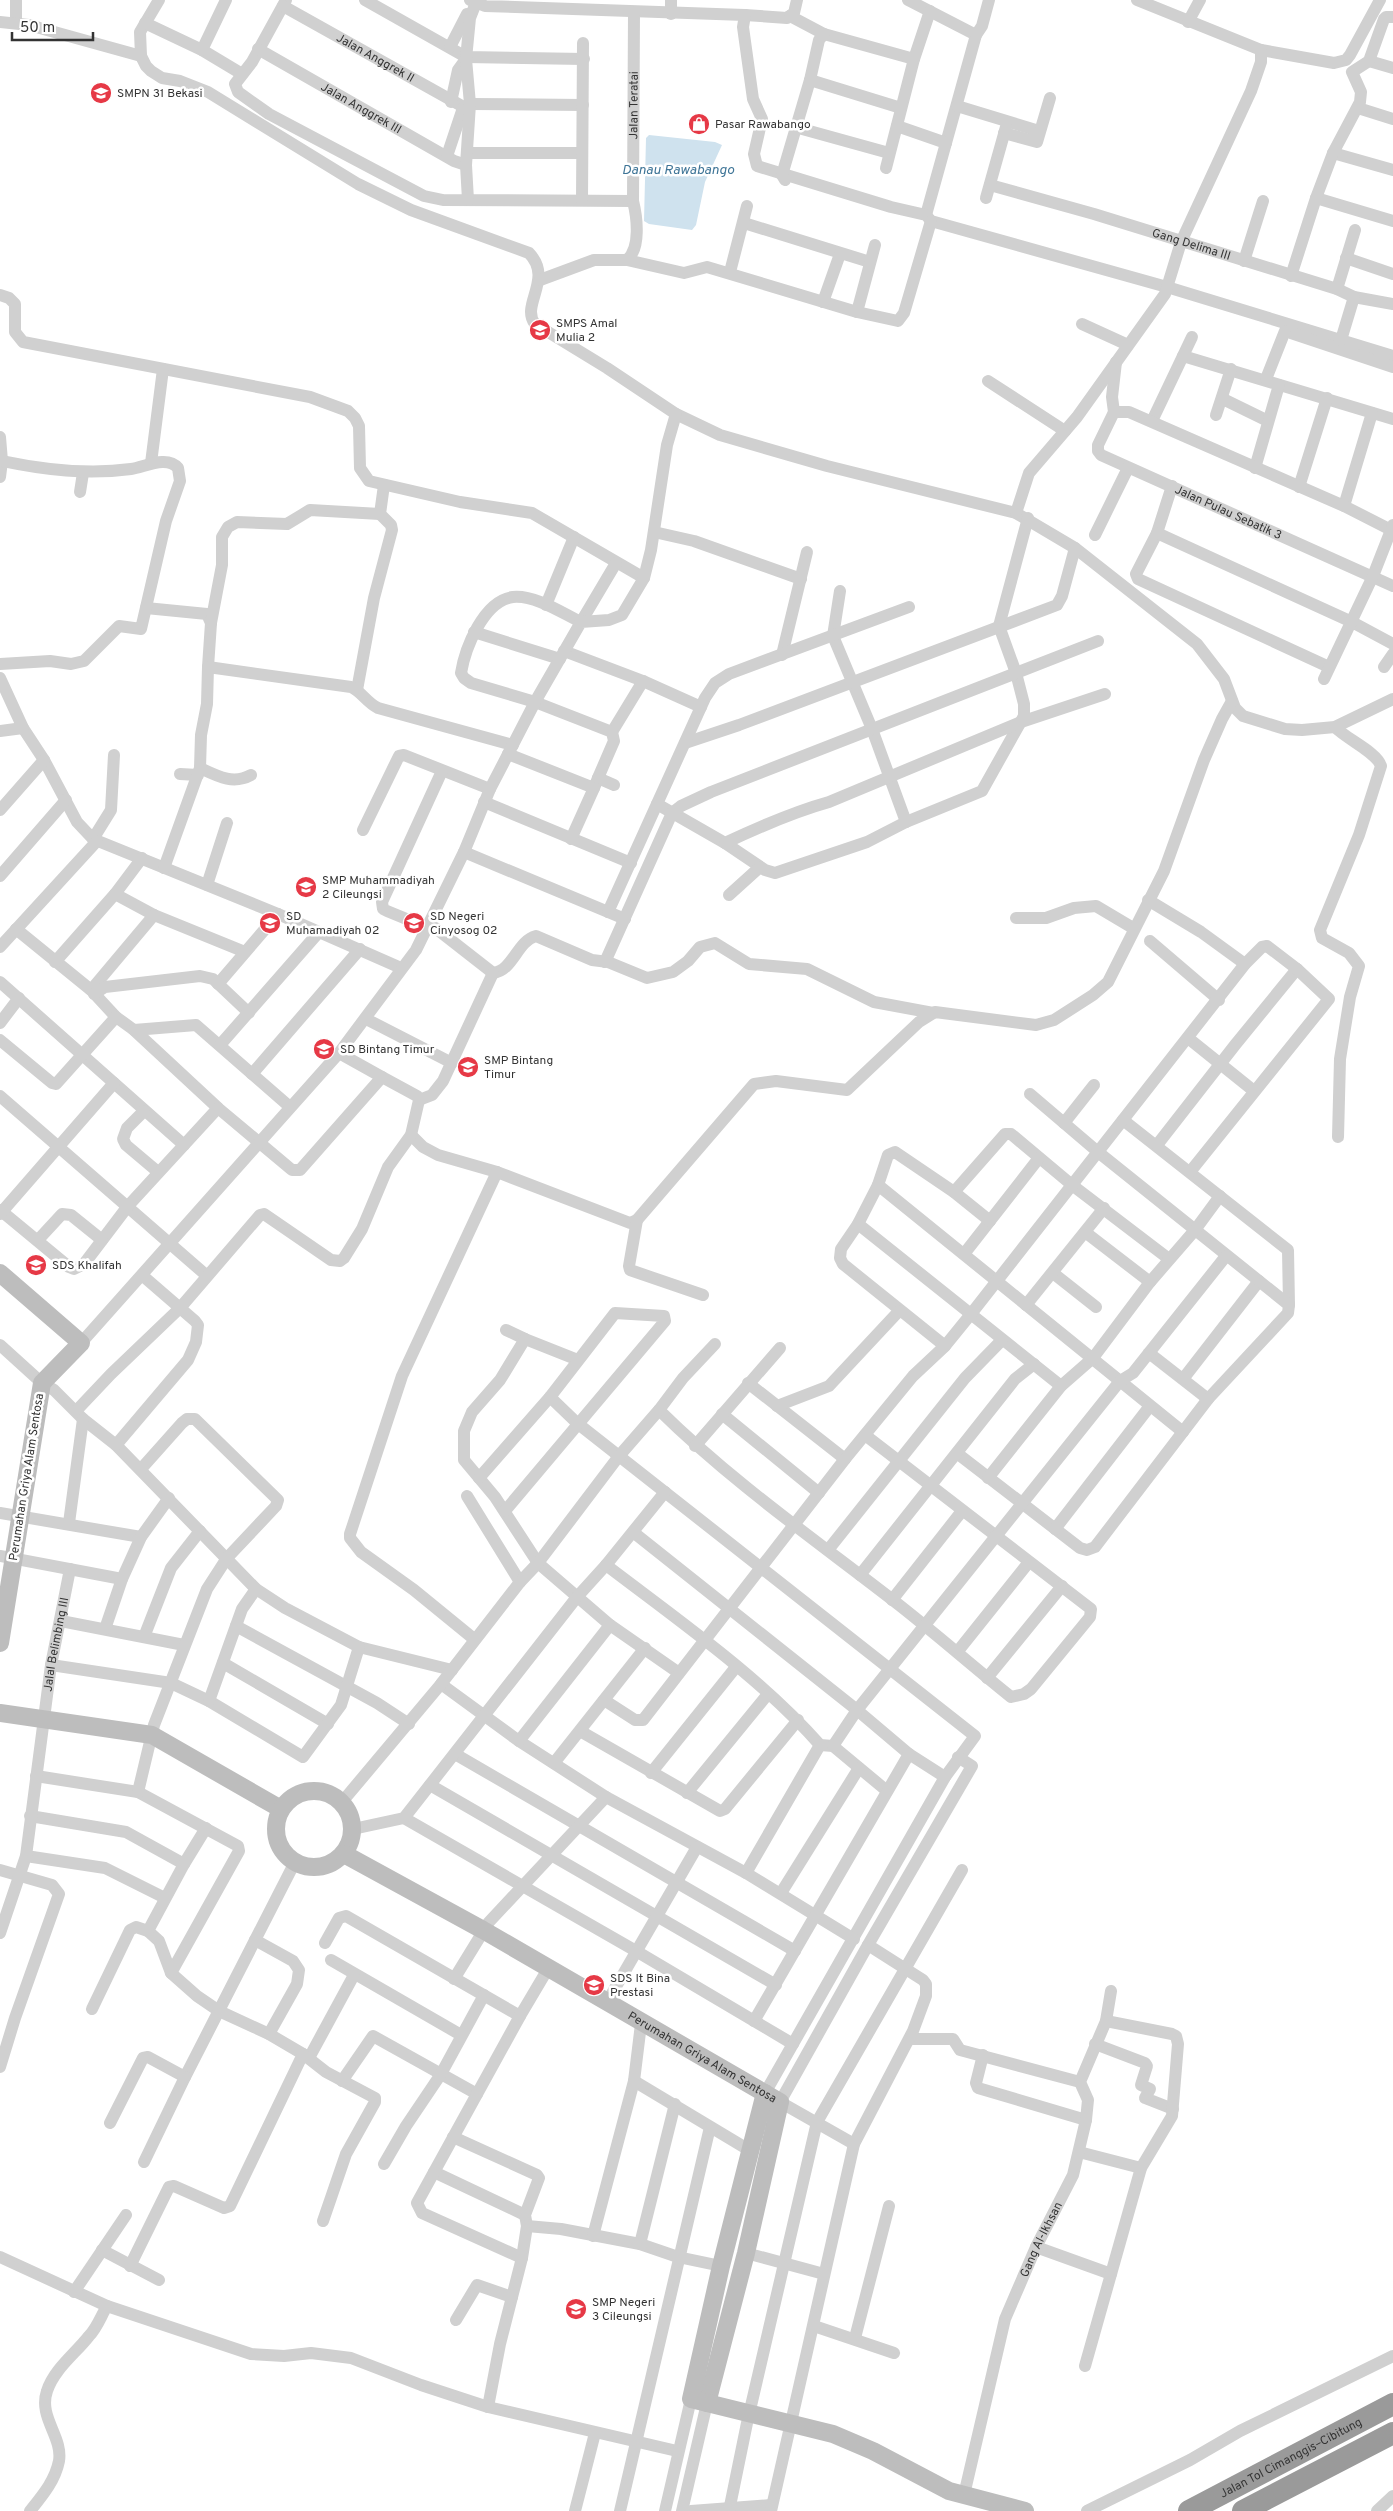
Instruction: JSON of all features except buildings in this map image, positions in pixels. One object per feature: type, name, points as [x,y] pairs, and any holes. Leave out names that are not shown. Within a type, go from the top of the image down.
[{"type":"highway","name":"Jalan Tol Cimanggis–Cibitung","points":[[1189,2511],[1393,2404]]},
{"type":"highway","name":"Jalan Tol Cimanggis–Cibitung","points":[[1243,2511],[1393,2433]]},
{"type":"street","points":[[16,0],[16,22]]},
{"type":"street","points":[[159,0],[140,32],[141,56],[146,66],[154,74],[167,79],[180,80],[208,92],[358,184],[411,210],[529,253],[535,262],[540,280],[531,313],[535,324],[608,368],[676,414],[720,435],[809,461],[1016,512],[1028,518],[1075,548],[1197,644],[1224,679],[1232,701],[1240,714],[1265,724],[1300,730],[1335,727],[1393,700]]},
{"type":"street","points":[[202,50],[226,0]]},
{"type":"street","points":[[364,0],[450,47],[466,58],[584,60]]},
{"type":"street","points":[[671,0],[671,14]]},
{"type":"street","points":[[474,1],[485,6],[787,18],[794,11],[796,0]]},
{"type":"street","points":[[908,0],[976,35]]},
{"type":"street","points":[[540,280],[594,260],[626,260],[684,273],[693,271],[701,266],[730,272],[858,312],[898,321],[902,318],[929,221],[946,143],[976,35],[982,26],[989,0]]},
{"type":"street","points":[[1137,0],[1261,50],[1339,63],[1346,60],[1367,28],[1380,0]]},
{"type":"street","points":[[1188,22],[1200,0]]},
{"type":"street","points":[[450,47],[474,1]]},
{"type":"street","points":[[446,156],[463,106],[470,18],[474,1]]},
{"type":"street","points":[[284,3],[258,49],[235,84],[237,90],[269,114],[424,196],[443,200],[633,201]]},
{"type":"street","name":"Jalan Anggrek II","points":[[284,3],[463,106]]},
{"type":"street","points":[[886,168],[914,59],[930,11]]},
{"type":"street","name":"Jalan Teratai","points":[[626,260],[632,251],[637,222],[633,201],[634,12]]},
{"type":"street","points":[[745,15],[743,27],[753,99],[762,119],[754,154],[756,164],[762,168],[783,174]]},
{"type":"street","points":[[790,16],[824,34],[914,59]]},
{"type":"street","points":[[1352,72],[1369,62],[1384,19],[1386,17],[1393,17]]},
{"type":"street","points":[[0,22],[16,22],[141,56]]},
{"type":"street","points":[[145,23],[202,50],[242,74]]},
{"type":"street","points":[[824,34],[819,40],[783,179],[1062,257],[1061,260],[1064,263],[1393,356]]},
{"type":"street","points":[[582,200],[583,43]]},
{"type":"street","name":"Jalan Anggrek III","points":[[258,49],[446,156],[467,159]]},
{"type":"street","points":[[1016,512],[1029,473],[1065,431],[1166,291],[1181,242],[1251,91],[1260,62],[1261,50]]},
{"type":"street","points":[[466,58],[458,70],[463,106],[468,200]]},
{"type":"street","points":[[1291,276],[1316,198],[1333,153],[1358,108],[1361,92],[1346,60]]},
{"type":"street","points":[[1369,62],[1393,68]]},
{"type":"street","points":[[810,80],[901,108]]},
{"type":"street","points":[[957,106],[1037,142],[1050,98]]},
{"type":"street","points":[[463,106],[583,105]]},
{"type":"street","points":[[1358,108],[1393,119]]},
{"type":"street","points":[[897,126],[946,143]]},
{"type":"street","points":[[795,128],[889,153]]},
{"type":"street","points":[[986,198],[1006,128]]},
{"type":"street","points":[[467,159],[582,153]]},
{"type":"street","points":[[1333,153],[1393,170]]},
{"type":"street","name":"Gang Delima III","points":[[990,185],[1094,214],[1337,289],[1354,297],[1393,304]]},
{"type":"street","points":[[1316,198],[1393,222]]},
{"type":"street","points":[[1244,261],[1263,201]]},
{"type":"street","points":[[730,272],[747,206]]},
{"type":"street","points":[[744,223],[870,262]]},
{"type":"street","points":[[1337,289],[1355,230]]},
{"type":"street","points":[[858,312],[875,245]]},
{"type":"street","points":[[823,302],[840,254]]},
{"type":"street","points":[[1346,258],[1393,274]]},
{"type":"street","points":[[1166,291],[1393,367]]},
{"type":"street","points":[[0,295],[9,298],[16,304],[15,332],[23,342],[310,397],[348,411],[353,414],[358,426],[360,468],[369,481],[460,502],[523,510],[532,513],[644,578]]},
{"type":"street","points":[[1341,340],[1354,297]]},
{"type":"street","points":[[1082,324],[1128,345]]},
{"type":"street","points":[[1266,379],[1285,331]]},
{"type":"street","points":[[1152,421],[1192,337]]},
{"type":"street","points":[[1183,356],[1266,379],[1279,385],[1393,419]]},
{"type":"street","points":[[1116,361],[1112,397],[1114,412],[1128,412],[1152,421],[1392,529],[1373,576],[1327,673],[1139,581],[1136,574],[1157,533],[1172,486]]},
{"type":"street","points":[[151,463],[163,369]]},
{"type":"street","points":[[1216,415],[1223,399],[1231,369]]},
{"type":"street","points":[[988,381],[1065,431]]},
{"type":"street","points":[[1255,468],[1279,385]]},
{"type":"street","points":[[1299,487],[1327,398]]},
{"type":"street","points":[[1223,399],[1268,421]]},
{"type":"street","name":"Jalan Pulau Sebatik 3","points":[[1114,412],[1100,440],[1098,449],[1101,455],[1393,586]]},
{"type":"street","points":[[1344,506],[1372,413]]},
{"type":"street","points":[[612,732],[535,702],[471,683],[461,673],[462,667],[474,632],[483,619],[506,599],[515,597],[546,605],[581,622],[608,620],[622,615],[644,578],[654,532],[667,445],[676,414]]},
{"type":"street","points":[[0,437],[2,461],[0,477]]},
{"type":"street","points":[[0,664],[50,662],[71,664],[84,662],[119,626],[141,628],[166,521],[181,478],[180,471],[174,464],[151,463],[136,468],[83,473],[2,461]]},
{"type":"street","points":[[1096,535],[1128,468]]},
{"type":"street","points":[[80,492],[83,473]]},
{"type":"street","points":[[380,514],[384,485]]},
{"type":"street","points":[[164,868],[199,772],[201,735],[207,704],[211,623],[222,565],[222,537],[228,527],[237,522],[287,524],[310,510],[380,514],[391,525],[392,530],[372,607],[357,690]]},
{"type":"street","points":[[657,804],[725,843],[760,867],[774,873],[867,842],[906,822],[982,791],[1021,722],[1024,704],[1016,673],[999,626],[1028,518]]},
{"type":"street","points":[[654,532],[694,541],[801,579]]},
{"type":"street","points":[[1157,533],[1352,622],[1393,644]]},
{"type":"street","points":[[546,605],[574,537]]},
{"type":"street","points":[[685,743],[739,725],[999,626],[1036,614],[1059,603],[1075,548]]},
{"type":"street","points":[[782,655],[808,552]]},
{"type":"street","points":[[0,1274],[81,1343],[142,1276],[257,1142],[339,1053],[416,950],[464,852],[490,789],[535,702],[616,563]]},
{"type":"street","points":[[840,591],[833,636],[872,729],[906,822]]},
{"type":"street","points":[[608,912],[701,707],[710,690],[720,679],[909,607]]},
{"type":"street","points":[[146,608],[200,612],[207,614],[211,623]]},
{"type":"street","points":[[474,632],[562,655],[643,681],[701,707]]},
{"type":"street","points":[[605,962],[626,919],[672,813],[698,797],[1098,641]]},
{"type":"street","points":[[1384,667],[1393,654]]},
{"type":"street","points":[[208,667],[357,690],[366,701],[378,708],[511,749],[596,783],[614,785]]},
{"type":"street","points":[[0,678],[23,728],[44,760],[77,822],[95,840],[278,914],[401,968]]},
{"type":"street","points":[[571,839],[614,741],[612,732],[643,681]]},
{"type":"street","points":[[725,843],[804,809],[829,802],[1021,722],[1105,694]]},
{"type":"street","points":[[703,1295],[630,1270],[629,1266],[637,1220],[752,1085],[776,1081],[847,1090],[919,1022],[938,1011],[1029,1026],[1054,1020],[1094,994],[1108,982],[1133,928],[1164,870],[1204,760],[1225,712],[1232,701]]},
{"type":"street","points":[[1335,727],[1351,741],[1379,760],[1381,766],[1359,835],[1320,930],[1322,938],[1349,953],[1360,966],[1350,997],[1340,1059],[1338,1137]]},
{"type":"street","points":[[0,742],[5,730],[23,728]]},
{"type":"street","points":[[0,947],[95,840],[111,810],[114,754]]},
{"type":"street","points":[[363,830],[399,756],[404,755],[490,789]]},
{"type":"street","points":[[0,810],[44,760]]},
{"type":"street","points":[[442,771],[382,902],[383,909],[428,924],[493,973]]},
{"type":"street","points":[[180,774],[199,772],[233,780],[243,780],[251,775]]},
{"type":"street","points":[[0,876],[66,800]]},
{"type":"street","points":[[484,802],[631,863]]},
{"type":"street","points":[[207,885],[228,823]]},
{"type":"street","points":[[464,852],[626,919]]},
{"type":"street","points":[[54,962],[115,894],[142,858]]},
{"type":"street","points":[[729,895],[760,867]]},
{"type":"street","points":[[115,894],[154,915],[245,952]]},
{"type":"street","points":[[1148,900],[1200,932],[1245,964]]},
{"type":"street","points":[[1016,918],[1038,919],[1074,908],[1096,906],[1102,912],[1133,928]]},
{"type":"street","points":[[218,984],[278,914]]},
{"type":"street","points":[[92,992],[154,915]]},
{"type":"street","points":[[16,929],[92,992],[116,1017],[134,1030],[218,1108],[288,1168],[300,1170],[382,1077]]},
{"type":"street","points":[[220,1045],[319,932]]},
{"type":"street","points":[[419,1100],[436,1092],[452,1063],[493,973],[502,970],[522,947],[536,936],[592,960],[605,962],[644,978],[655,977],[677,970],[700,947],[715,943],[749,964],[807,969],[874,1002],[933,1013]]},
{"type":"street","points":[[1150,941],[1219,1000]]},
{"type":"street","points":[[604,1700],[635,1720],[643,1720],[706,1641],[792,1524],[913,1376],[945,1346],[1219,1000],[1245,964],[1264,946],[1297,969],[1327,995],[1328,999],[1190,1172]]},
{"type":"street","points":[[252,1074],[360,949]]},
{"type":"street","points":[[1157,1146],[1297,969]]},
{"type":"street","points":[[92,992],[105,987],[200,976],[210,977],[249,1013]]},
{"type":"street","points":[[0,982],[84,1054],[144,1111],[184,1145]]},
{"type":"street","points":[[0,1023],[19,998]]},
{"type":"street","points":[[0,1040],[52,1083],[60,1082],[116,1017]]},
{"type":"street","points":[[366,1019],[452,1063]]},
{"type":"street","points":[[134,1030],[196,1025],[290,1107]]},
{"type":"street","points":[[1188,1038],[1254,1091]]},
{"type":"street","points":[[339,1053],[413,1092],[419,1100]]},
{"type":"street","points":[[114,1083],[1,1212],[38,1240],[64,1264],[74,1268],[84,1264],[128,1206],[218,1108]]},
{"type":"street","points":[[1064,1123],[1094,1085]]},
{"type":"street","points":[[1030,1094],[1098,1152],[1289,1305]]},
{"type":"street","points":[[0,1096],[206,1275]]},
{"type":"street","points":[[69,1523],[80,1415],[180,1308],[206,1275],[262,1214],[331,1260],[340,1261],[362,1229],[388,1167],[410,1135],[419,1100]]},
{"type":"street","points":[[144,1111],[127,1128],[122,1139],[126,1145],[158,1172]]},
{"type":"street","points":[[958,1454],[1080,1548],[1087,1550],[1095,1547],[1208,1399],[1288,1313],[1288,1250],[1123,1120]]},
{"type":"street","points":[[954,1192],[1005,1134],[1011,1134],[1072,1185],[1169,1259]]},
{"type":"street","points":[[410,1135],[431,1152],[498,1172],[628,1223],[637,1220]]},
{"type":"street","points":[[945,1346],[899,1311],[841,1262],[841,1249],[858,1224],[878,1184],[888,1155],[895,1152],[954,1192],[990,1221]]},
{"type":"street","points":[[964,1254],[1039,1158]]},
{"type":"street","points":[[474,1639],[414,1590],[361,1552],[350,1538],[350,1534],[402,1376],[498,1172]]},
{"type":"street","points":[[878,1184],[1183,1432]]},
{"type":"street","points":[[988,1478],[1061,1386],[1093,1358],[1150,1282],[1195,1230],[1220,1196]]},
{"type":"street","points":[[1026,1305],[1104,1208]]},
{"type":"street","points":[[38,1240],[62,1214],[66,1214],[102,1240]]},
{"type":"street","points":[[858,1224],[1061,1386]]},
{"type":"street","points":[[1085,1232],[1150,1282]]},
{"type":"street","points":[[746,1873],[826,1745],[890,1671],[1021,1502],[1120,1381],[1133,1373],[1226,1256]]},
{"type":"street","points":[[1053,1273],[1096,1307]]},
{"type":"street","points":[[116,1445],[188,1360],[194,1349],[198,1325],[142,1276]]},
{"type":"street","points":[[1182,1379],[1259,1281]]},
{"type":"street","points":[[777,1406],[828,1386],[899,1311]]},
{"type":"street","points":[[480,1478],[550,1397],[615,1313],[660,1315],[664,1318],[665,1320],[504,1511]]},
{"type":"street","points":[[506,1330],[578,1360]]},
{"type":"street","points":[[525,1339],[500,1380],[472,1412],[467,1423],[464,1438],[464,1460],[504,1511],[538,1563],[610,1625],[679,1673]]},
{"type":"street","points":[[828,1550],[965,1378],[1002,1340]]},
{"type":"street","name":"Perumahan Griya Alam Sentosa","points":[[0,1643],[6,1557],[20,1516],[42,1383],[81,1343]]},
{"type":"street","points":[[342,1802],[409,1724],[474,1639],[520,1582],[538,1563],[619,1456],[659,1410],[683,1378],[715,1344]]},
{"type":"street","points":[[0,1345],[116,1445],[256,1589],[285,1608],[359,1646],[452,1670]]},
{"type":"street","points":[[696,1446],[748,1383],[780,1348]]},
{"type":"street","points":[[1149,1353],[1208,1399]]},
{"type":"street","points":[[860,1576],[958,1454],[1015,1379],[1034,1364]]},
{"type":"street","points":[[748,1383],[845,1459]]},
{"type":"street","points":[[550,1397],[577,1423],[760,1569],[975,1736],[945,1777],[793,2044],[750,2150],[720,2266],[682,2511]]},
{"type":"street","points":[[1056,1528],[1150,1406]]},
{"type":"street","points":[[659,1410],[696,1446],[792,1524],[958,1651],[1011,1697],[1028,1692],[1090,1617],[1091,1609],[865,1435]]},
{"type":"street","points":[[722,1414],[819,1493]]},
{"type":"street","points":[[138,1792],[152,1735],[184,1645],[207,1589],[227,1558],[276,1506],[277,1497],[195,1420],[191,1419],[182,1423],[141,1469]]},
{"type":"street","points":[[353,1829],[404,1818],[577,1597],[606,1565],[664,1492]]},
{"type":"street","points":[[467,1496],[520,1582]]},
{"type":"street","points":[[105,1629],[122,1579],[141,1537],[169,1498]]},
{"type":"street","points":[[892,1600],[962,1511]]},
{"type":"street","points":[[0,1513],[69,1523],[141,1537]]},
{"type":"street","points":[[144,1637],[171,1568],[187,1545],[200,1531]]},
{"type":"street","points":[[633,1532],[858,1710],[909,1754],[945,1777]]},
{"type":"street","points":[[6,1557],[122,1579]]},
{"type":"street","points":[[958,1651],[1029,1562]]},
{"type":"street","points":[[606,1565],[706,1641],[826,1745],[859,1768],[887,1791]]},
{"type":"street","name":"Jalal Belimbing III","points":[[0,1933],[26,1856],[52,1665],[70,1569]]},
{"type":"street","points":[[987,1678],[1062,1586]]},
{"type":"street","points":[[210,1701],[242,1609],[256,1589]]},
{"type":"street","points":[[61,1621],[184,1645]]},
{"type":"street","points":[[518,1741],[610,1625]]},
{"type":"street","points":[[236,1626],[377,1703],[409,1724]]},
{"type":"street","points":[[52,1665],[171,1683],[210,1701],[304,1757],[341,1705],[359,1646]]},
{"type":"street","points":[[554,1763],[644,1648]]},
{"type":"street","points":[[223,1664],[328,1724]]},
{"type":"street","points":[[651,1773],[736,1667]]},
{"type":"street","points":[[441,1684],[518,1741],[606,1797],[781,1893],[854,1939]]},
{"type":"street","points":[[687,1793],[768,1694]]},
{"type":"street","points":[[0,1712],[152,1735],[281,1809]]},
{"type":"street","points":[[580,1730],[651,1773],[716,1809],[725,1809],[798,1720]]},
{"type":"street","points":[[455,1754],[795,1951]]},
{"type":"street","points":[[754,2021],[909,1754]]},
{"type":"street","points":[[665,2511],[677,2452],[699,2401],[746,2252],[772,2098],[868,1945],[972,1766],[958,1757]]},
{"type":"street","points":[[781,1893],[859,1768]]},
{"type":"street","points":[[36,1776],[138,1792],[238,1846],[239,1851],[171,1973]]},
{"type":"street","points":[[430,1785],[776,1985]]},
{"type":"street","points":[[310,1791],[321,1791],[342,1802],[352,1819],[353,1829],[352,1838],[344,1854],[330,1864],[321,1867],[304,1866],[295,1862],[282,1851],[276,1834],[281,1809],[298,1794],[310,1791]]},
{"type":"street","points":[[454,1979],[483,1930],[606,1797]]},
{"type":"street","points":[[30,1816],[126,1832],[184,1864]]},
{"type":"street","points":[[404,1818],[522,1888],[636,1951],[793,2044]]},
{"type":"street","points":[[148,1931],[184,1864],[206,1828]]},
{"type":"street","points":[[607,2002],[697,1847]]},
{"type":"street","name":"Perumahan Griya Alam Sentosa","points":[[344,1854],[549,1967],[641,2024],[854,2144]]},
{"type":"street","points":[[26,1856],[105,1868],[165,1898]]},
{"type":"street","points":[[144,2162],[185,2076],[295,1862]]},
{"type":"street","points":[[0,1870],[52,1885],[58,1889],[59,1894],[14,2018],[0,2068]]},
{"type":"street","points":[[729,2510],[749,2415],[786,2263],[817,2122],[962,1870]]},
{"type":"street","points":[[324,1943],[340,1918],[346,1916],[520,2016]]},
{"type":"street","points":[[92,2008],[127,1934],[136,1927],[148,1931],[159,1941],[171,1973],[197,1996],[219,2011],[269,2034],[306,2056],[342,2081],[374,2097],[376,2101],[346,2154],[323,2221]]},
{"type":"street","points":[[255,1940],[293,1961],[299,1970],[297,1984],[269,2034]]},
{"type":"street","points":[[691,2511],[771,2508],[854,2144],[910,2039],[923,2008],[927,1989],[923,1980],[868,1945]]},
{"type":"street","points":[[331,1960],[461,2035]]},
{"type":"street","points":[[522,2258],[420,2211],[418,2200],[549,1967]]},
{"type":"street","points":[[130,2266],[169,2187],[174,2186],[224,2208],[230,2206],[306,2056],[354,1975]]},
{"type":"street","points":[[910,2039],[952,2039],[956,2041],[958,2050],[1080,2082],[1106,2021],[1111,1990]]},
{"type":"street","points":[[384,2164],[441,2074],[484,1995]]},
{"type":"street","points":[[1085,2366],[1141,2168],[1168,2126],[1173,2109],[1178,2044],[1176,2036],[1106,2021]]},
{"type":"street","points":[[593,2236],[634,2081],[641,2024]]},
{"type":"street","points":[[342,2081],[373,2036],[477,2094]]},
{"type":"street","points":[[1096,2044],[1145,2063],[1147,2066],[1141,2085],[1150,2089],[1146,2098],[1173,2109]]},
{"type":"street","points":[[983,2056],[976,2083],[978,2088],[1086,2120]]},
{"type":"street","points":[[110,2123],[143,2058],[148,2057],[185,2076]]},
{"type":"street","points":[[634,2081],[675,2104],[710,2128],[750,2150]]},
{"type":"street","name":"Gang Al-Ikhsan","points":[[964,2495],[1000,2336],[1036,2248],[1071,2181],[1086,2120],[1087,2094],[1080,2082]]},
{"type":"street","points":[[640,2244],[675,2104]]},
{"type":"street","points":[[620,2511],[678,2257],[710,2128]]},
{"type":"street","points":[[453,2137],[538,2176],[539,2182],[526,2220],[522,2258],[488,2406]]},
{"type":"street","points":[[1078,2152],[1141,2168]]},
{"type":"street","points":[[434,2172],[526,2220],[561,2230],[640,2244],[678,2257],[720,2266]]},
{"type":"street","points":[[855,2338],[889,2206]]},
{"type":"street","points":[[74,2292],[126,2216]]},
{"type":"street","points":[[1036,2248],[1110,2274]]},
{"type":"street","points":[[102,2250],[160,2280]]},
{"type":"street","points":[[746,2252],[824,2274]]},
{"type":"street","points":[[0,2257],[107,2306],[250,2354],[284,2356],[311,2352],[351,2358],[421,2385],[488,2406],[595,2433],[635,2440],[677,2452]]},
{"type":"street","points":[[456,2320],[477,2285],[512,2297]]},
{"type":"street","points":[[30,2511],[53,2480],[59,2460],[59,2451],[45,2413],[46,2392],[58,2371],[91,2334],[107,2306]]},
{"type":"street","points":[[814,2326],[855,2338],[894,2353]]},
{"type":"street","points":[[1087,2511],[1173,2469],[1240,2431],[1393,2356]]},
{"type":"street","points":[[699,2401],[749,2415],[790,2423],[858,2443],[936,2486],[1025,2511]]},
{"type":"street","points":[[575,2511],[595,2433]]},
{"type":"street","points":[[1377,2511],[1393,2496]]},
{"type":"water","name":"Danau Rawabango","points":[[649,135],[715,142],[722,145],[705,182],[696,225],[692,230],[649,224],[644,221],[646,138]]},
{"type":"place","name":"SMPN 31 Bekasi","points":[[101,93]]},
{"type":"place","name":"Pasar Rawabango","points":[[699,124]]},
{"type":"place","name":"SMPS Amal Mulia 2","points":[[540,330]]},
{"type":"place","name":"SMP Muhammadiyah 2 Cileungsi","points":[[306,887]]},
{"type":"place","name":"SD Muhamadiyah 02","points":[[270,923]]},
{"type":"place","name":"SD Negeri Cinyosog 02","points":[[414,923]]},
{"type":"place","name":"SD Bintang Timur","points":[[324,1049]]},
{"type":"place","name":"SMP Bintang Timur","points":[[468,1067]]},
{"type":"place","name":"SDS Khalifah","points":[[36,1265]]},
{"type":"place","name":"SDS It Bina Prestasi","points":[[594,1985]]},
{"type":"place","name":"SMP Negeri 3 Cileungsi","points":[[576,2309]]}]
